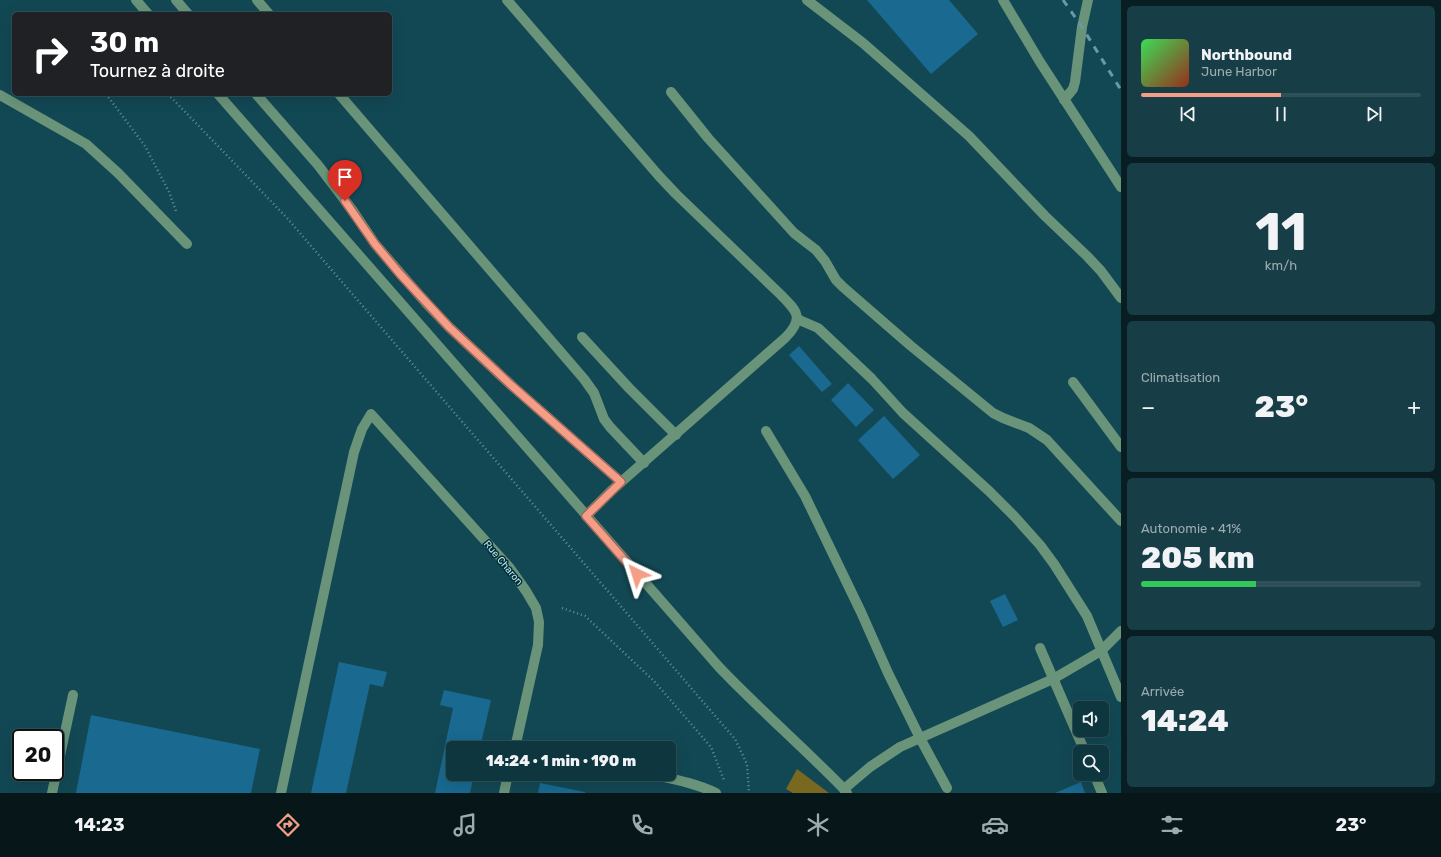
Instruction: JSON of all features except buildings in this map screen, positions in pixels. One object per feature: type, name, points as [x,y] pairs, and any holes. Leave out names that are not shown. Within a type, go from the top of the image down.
[{"type":"street","points":[[136,0],[146,12]]},
{"type":"street","points":[[176,0],[186,12]]},
{"type":"street","points":[[257,0],[267,12]]},
{"type":"street","points":[[507,0],[654,170],[682,200],[789,303],[796,312],[797,319],[792,330],[780,342],[621,482],[586,516]]},
{"type":"street","points":[[807,0],[863,43],[969,136],[1045,216],[1087,256],[1101,271],[1121,298]]},
{"type":"street","points":[[1003,0],[1064,100],[1121,187]]},
{"type":"street","points":[[1064,100],[1073,89],[1075,82],[1082,27],[1088,0]]},
{"type":"street","points":[[671,92],[708,138],[794,233],[816,250],[825,261],[836,280],[843,287],[911,346],[993,412],[1003,418],[1029,428],[1047,440],[1121,521]]},
{"type":"street","points":[[0,95],[86,144],[118,173],[187,244]]},
{"type":"street","points":[[220,96],[732,681],[817,761],[846,791],[883,757],[900,747],[1053,679],[1102,651],[1121,631]]},
{"type":"street","points":[[258,96],[318,165],[375,244],[426,303],[449,327],[511,385],[621,482]]},
{"type":"street","points":[[341,96],[584,379],[594,393],[604,419],[644,463]]},
{"type":"street","points":[[797,319],[818,328],[872,379],[903,413],[955,459],[1015,517],[1040,545],[1086,616],[1121,697]]},
{"type":"street","points":[[582,337],[629,388],[676,435]]},
{"type":"street","points":[[1073,382],[1121,447]]},
{"type":"street","name":"Rue Charon","points":[[281,793],[354,452],[362,429],[371,414],[509,567],[536,608],[539,622],[538,645],[516,741]]},
{"type":"street","points":[[766,431],[804,496],[861,612],[888,673],[947,788]]},
{"type":"street","points":[[1040,648],[1082,745]]},
{"type":"street","points":[[52,793],[73,695]]},
{"type":"street","points":[[676,780],[690,783],[716,793]]},
{"type":"street","points":[[504,793],[507,781]]},
{"type":"street","points":[[1097,781],[1102,793]]},
{"type":"path","points":[[108,96],[145,146],[169,192],[177,214]]},
{"type":"path","points":[[170,96],[287,218],[735,739],[747,764],[749,793]]},
{"type":"path","points":[[562,608],[584,616],[654,681],[711,747],[724,780]]},
{"type":"shaded area","points":[[797,769],[829,793],[793,793],[786,789]]},
{"type":"railway","points":[[1063,0],[1082,27],[1121,90]]},
{"type":"route","points":[[345,201],[375,244],[400,274],[449,327],[511,385],[621,482],[586,516],[637,574]]}]
